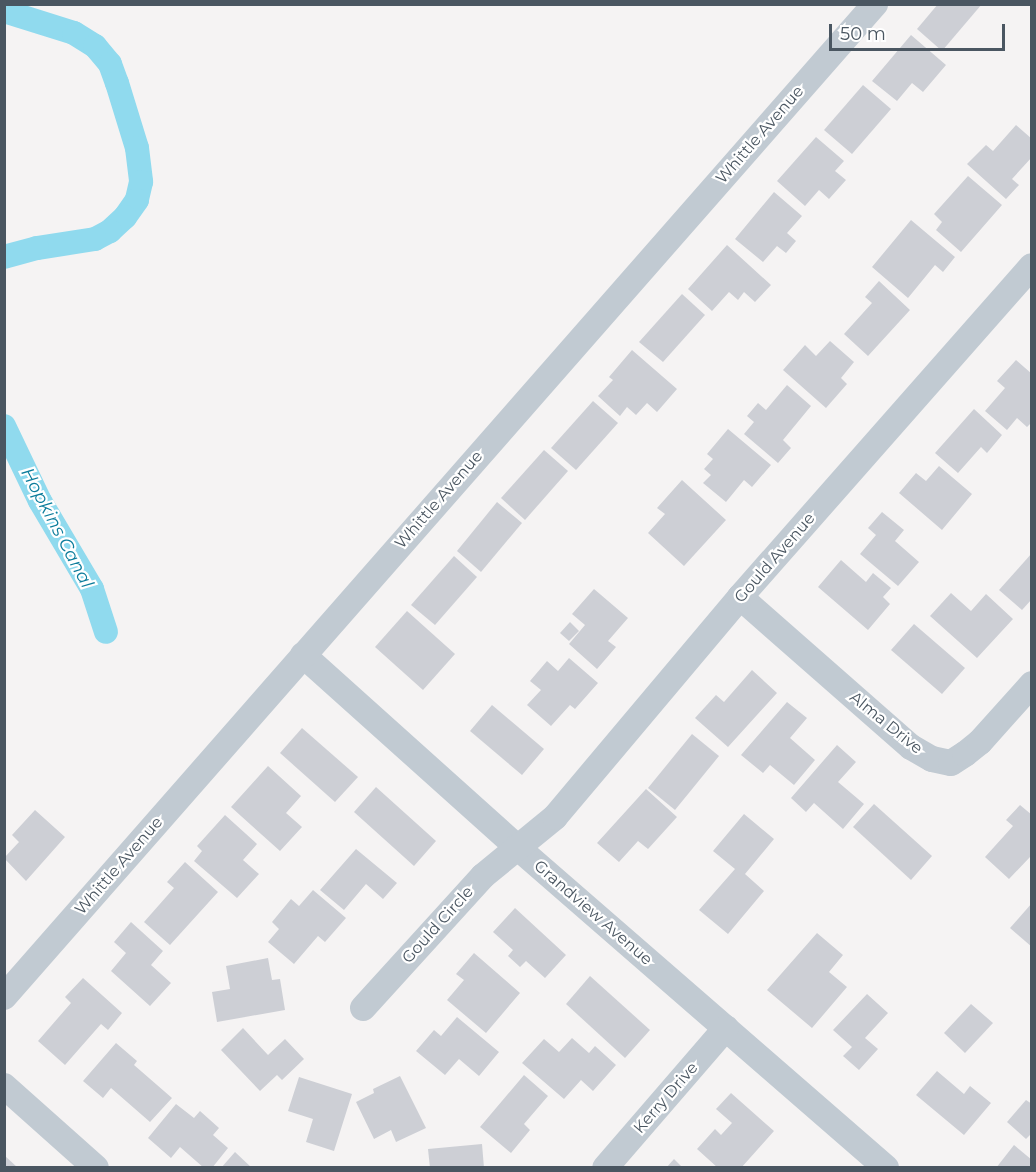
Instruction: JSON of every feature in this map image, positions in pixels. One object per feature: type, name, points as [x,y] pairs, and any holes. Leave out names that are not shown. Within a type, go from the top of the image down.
[{"type":"street","name":"Whittle Avenue","points":[[4,997],[875,4]]},
{"type":"street","name":"Gould Avenue","points":[[517,847],[555,817],[740,597],[1032,266]]},
{"type":"street","name":"Alma Drive","points":[[740,597],[911,747],[932,759],[951,763],[965,754],[980,742],[1032,684]]},
{"type":"street","name":"Grandview Avenue","points":[[303,655],[517,847],[886,1167]]},
{"type":"street","name":"Gould Circle","points":[[363,1008],[483,876],[517,847]]},
{"type":"street","name":"Kerry Drive","points":[[605,1167],[726,1028]]},
{"type":"street","points":[[4,1086],[96,1167]]},
{"type":"building","points":[[938,4],[982,4],[942,51],[917,29]]},
{"type":"building","points":[[911,35],[946,65],[923,92],[912,83],[897,101],[872,81]]},
{"type":"building","points":[[863,85],[891,109],[852,154],[824,130]]},
{"type":"building","points":[[1016,125],[1032,139],[1032,157],[1012,179],[1019,185],[1006,199],[967,164],[986,145],[993,151]]},
{"type":"building","points":[[816,137],[844,161],[835,171],[846,180],[829,199],[819,190],[805,206],[777,181]]},
{"type":"building","points":[[968,176],[1002,205],[961,252],[936,230],[942,222],[934,214]]},
{"type":"building","points":[[774,192],[802,216],[787,233],[796,241],[786,253],[777,246],[763,262],[735,239]]},
{"type":"building","points":[[911,220],[955,257],[943,272],[935,265],[908,298],[872,267]]},
{"type":"building","points":[[727,245],[771,285],[755,302],[744,292],[738,300],[729,292],[712,311],[688,289]]},
{"type":"building","points":[[879,281],[910,310],[868,356],[844,334],[872,303],[865,297]]},
{"type":"building","points":[[682,294],[705,315],[663,362],[639,342]]},
{"type":"building","points":[[830,341],[854,362],[841,378],[847,384],[826,408],[783,370],[805,345],[816,356]]},
{"type":"building","points":[[632,350],[677,389],[657,412],[647,403],[636,415],[627,407],[620,416],[598,396],[613,380],[609,377]]},
{"type":"building","points":[[1016,360],[1032,374],[1032,422],[1027,427],[1017,418],[1007,430],[985,411],[1005,388],[997,381]]},
{"type":"building","points":[[787,385],[811,406],[783,440],[791,448],[778,463],[744,434],[754,422],[747,416],[758,403],[766,410]]},
{"type":"building","points":[[593,401],[618,423],[576,470],[551,448]]},
{"type":"building","points":[[974,409],[1002,435],[987,453],[981,447],[958,473],[935,453]]},
{"type":"building","points":[[728,429],[771,465],[752,487],[744,480],[726,502],[703,483],[711,475],[704,469],[713,459],[707,454]]},
{"type":"building","points":[[544,450],[568,471],[525,520],[501,498]]},
{"type":"building","points":[[939,466],[972,494],[942,530],[899,493],[916,473],[926,481]]},
{"type":"building","points":[[682,480],[726,520],[684,566],[648,533],[665,514],[657,508]]},
{"type":"building","points":[[497,502],[522,523],[481,572],[457,551]]},
{"type":"building","points":[[882,512],[904,530],[895,541],[919,562],[898,586],[860,554],[876,535],[868,528]]},
{"type":"building","points":[[1032,553],[1032,599],[1022,610],[999,590]]},
{"type":"building","points":[[454,556],[477,577],[435,625],[411,605]]},
{"type":"building","points":[[841,560],[866,582],[873,573],[891,588],[883,597],[890,604],[868,630],[818,587]]},
{"type":"building","points":[[594,589],[628,618],[608,641],[616,647],[597,669],[569,644],[585,625],[572,614]]},
{"type":"building","points":[[951,593],[971,611],[986,594],[1013,619],[977,658],[930,616]]},
{"type":"building","points":[[407,611],[455,654],[423,690],[375,647]]},
{"type":"building","points":[[570,622],[579,631],[569,641],[560,633]]},
{"type":"building","points":[[914,624],[965,668],[942,694],[891,650]]},
{"type":"building","points":[[569,658],[598,683],[575,709],[570,705],[551,726],[527,705],[541,690],[530,681],[547,661],[558,671]]},
{"type":"building","points":[[752,670],[777,693],[728,747],[695,718],[716,695],[724,702]]},
{"type":"building","points":[[787,702],[807,718],[790,738],[815,760],[794,785],[770,765],[763,773],[741,755]]},
{"type":"building","points":[[492,705],[544,749],[522,775],[470,731]]},
{"type":"building","points":[[302,728],[358,777],[335,802],[280,753]]},
{"type":"building","points":[[692,734],[719,756],[675,810],[648,788]]},
{"type":"building","points":[[837,745],[856,762],[838,782],[864,804],[843,829],[814,803],[806,812],[791,798]]},
{"type":"building","points":[[268,766],[301,796],[286,813],[302,827],[280,851],[231,807]]},
{"type":"building","points":[[376,787],[436,841],[414,866],[354,812]]},
{"type":"building","points":[[646,789],[677,817],[648,849],[638,841],[619,862],[597,843]]},
{"type":"building","points":[[874,804],[932,856],[911,880],[853,827]]},
{"type":"building","points":[[1020,805],[1032,815],[1032,858],[1030,857],[1009,879],[985,857],[1013,826],[1006,820]]},
{"type":"building","points":[[35,810],[65,837],[26,881],[4,858],[19,842],[12,835]]},
{"type":"building","points":[[744,814],[774,839],[745,874],[764,891],[728,934],[699,910],[735,869],[713,851]]},
{"type":"building","points":[[225,815],[257,844],[243,860],[259,874],[237,898],[194,861],[202,851],[197,846]]},
{"type":"building","points":[[356,849],[397,883],[383,899],[366,884],[344,910],[320,890]]},
{"type":"building","points":[[185,862],[218,892],[170,945],[144,922],[174,888],[167,882]]},
{"type":"building","points":[[313,890],[346,918],[325,942],[318,936],[294,964],[268,942],[279,929],[272,922],[291,899],[299,906]]},
{"type":"building","points":[[1032,903],[1032,947],[1010,928]]},
{"type":"building","points":[[515,908],[566,955],[545,978],[526,961],[520,967],[508,956],[513,950],[493,932]]},
{"type":"building","points":[[131,922],[163,951],[151,965],[171,983],[150,1006],[111,971],[126,953],[114,942]]},
{"type":"building","points":[[817,933],[843,955],[829,972],[847,987],[812,1028],[767,990]]},
{"type":"building","points":[[474,953],[520,993],[486,1033],[447,1000],[464,980],[456,974]]},
{"type":"building","points":[[268,958],[272,980],[280,979],[285,1010],[217,1022],[212,992],[230,989],[226,966]]},
{"type":"building","points":[[590,976],[650,1030],[625,1058],[566,1004]]},
{"type":"building","points":[[83,978],[122,1013],[108,1030],[101,1024],[65,1065],[38,1041],[71,1003],[65,997]]},
{"type":"building","points":[[867,994],[888,1013],[865,1038],[878,1049],[859,1070],[843,1056],[852,1047],[833,1030]]},
{"type":"building","points":[[971,1004],[993,1023],[965,1053],[944,1033]]},
{"type":"building","points":[[457,1017],[499,1052],[479,1076],[459,1059],[445,1075],[416,1051],[434,1030],[441,1036]]},
{"type":"building","points":[[243,1028],[268,1055],[285,1039],[304,1059],[282,1080],[277,1075],[260,1091],[221,1050]]},
{"type":"building","points":[[572,1038],[589,1053],[595,1046],[616,1065],[593,1091],[581,1080],[564,1099],[522,1063],[544,1039],[559,1052]]},
{"type":"building","points":[[116,1043],[137,1061],[134,1065],[172,1098],[150,1122],[111,1088],[103,1098],[83,1081]]},
{"type":"building","points":[[937,1071],[964,1094],[970,1086],[991,1103],[964,1135],[916,1095]]},
{"type":"building","points":[[524,1075],[548,1096],[524,1124],[530,1130],[511,1153],[480,1127]]},
{"type":"building","points":[[400,1076],[426,1128],[396,1142],[391,1130],[374,1139],[356,1102],[374,1093],[373,1089]]},
{"type":"building","points":[[299,1077],[352,1094],[334,1151],[306,1142],[313,1119],[288,1111]]},
{"type":"building","points":[[731,1093],[774,1131],[741,1168],[718,1168],[697,1149],[715,1129],[721,1135],[732,1123],[716,1109]]},
{"type":"building","points":[[1026,1100],[1032,1104],[1032,1133],[1026,1139],[1007,1122]]},
{"type":"building","points":[[176,1104],[194,1118],[200,1111],[219,1128],[213,1135],[228,1148],[212,1168],[204,1168],[180,1147],[171,1158],[148,1138]]},
{"type":"building","points":[[482,1144],[484,1168],[430,1168],[428,1149]]},
{"type":"building","points":[[1014,1145],[1032,1160],[1032,1168],[996,1168]]},
{"type":"building","points":[[235,1152],[252,1168],[221,1168]]},
{"type":"building","points":[[4,1155],[18,1168],[4,1168]]},
{"type":"building","points":[[674,1159],[683,1168],[666,1168]]},
{"type":"waterway","name":"Hopkins Canal","points":[[4,11],[74,33],[95,46],[110,64],[137,148],[141,182],[137,200],[125,217],[110,231],[95,239],[37,248],[4,257]]},
{"type":"waterway","name":"Hopkins Canal","points":[[4,426],[40,501],[92,589],[106,632]]}]
